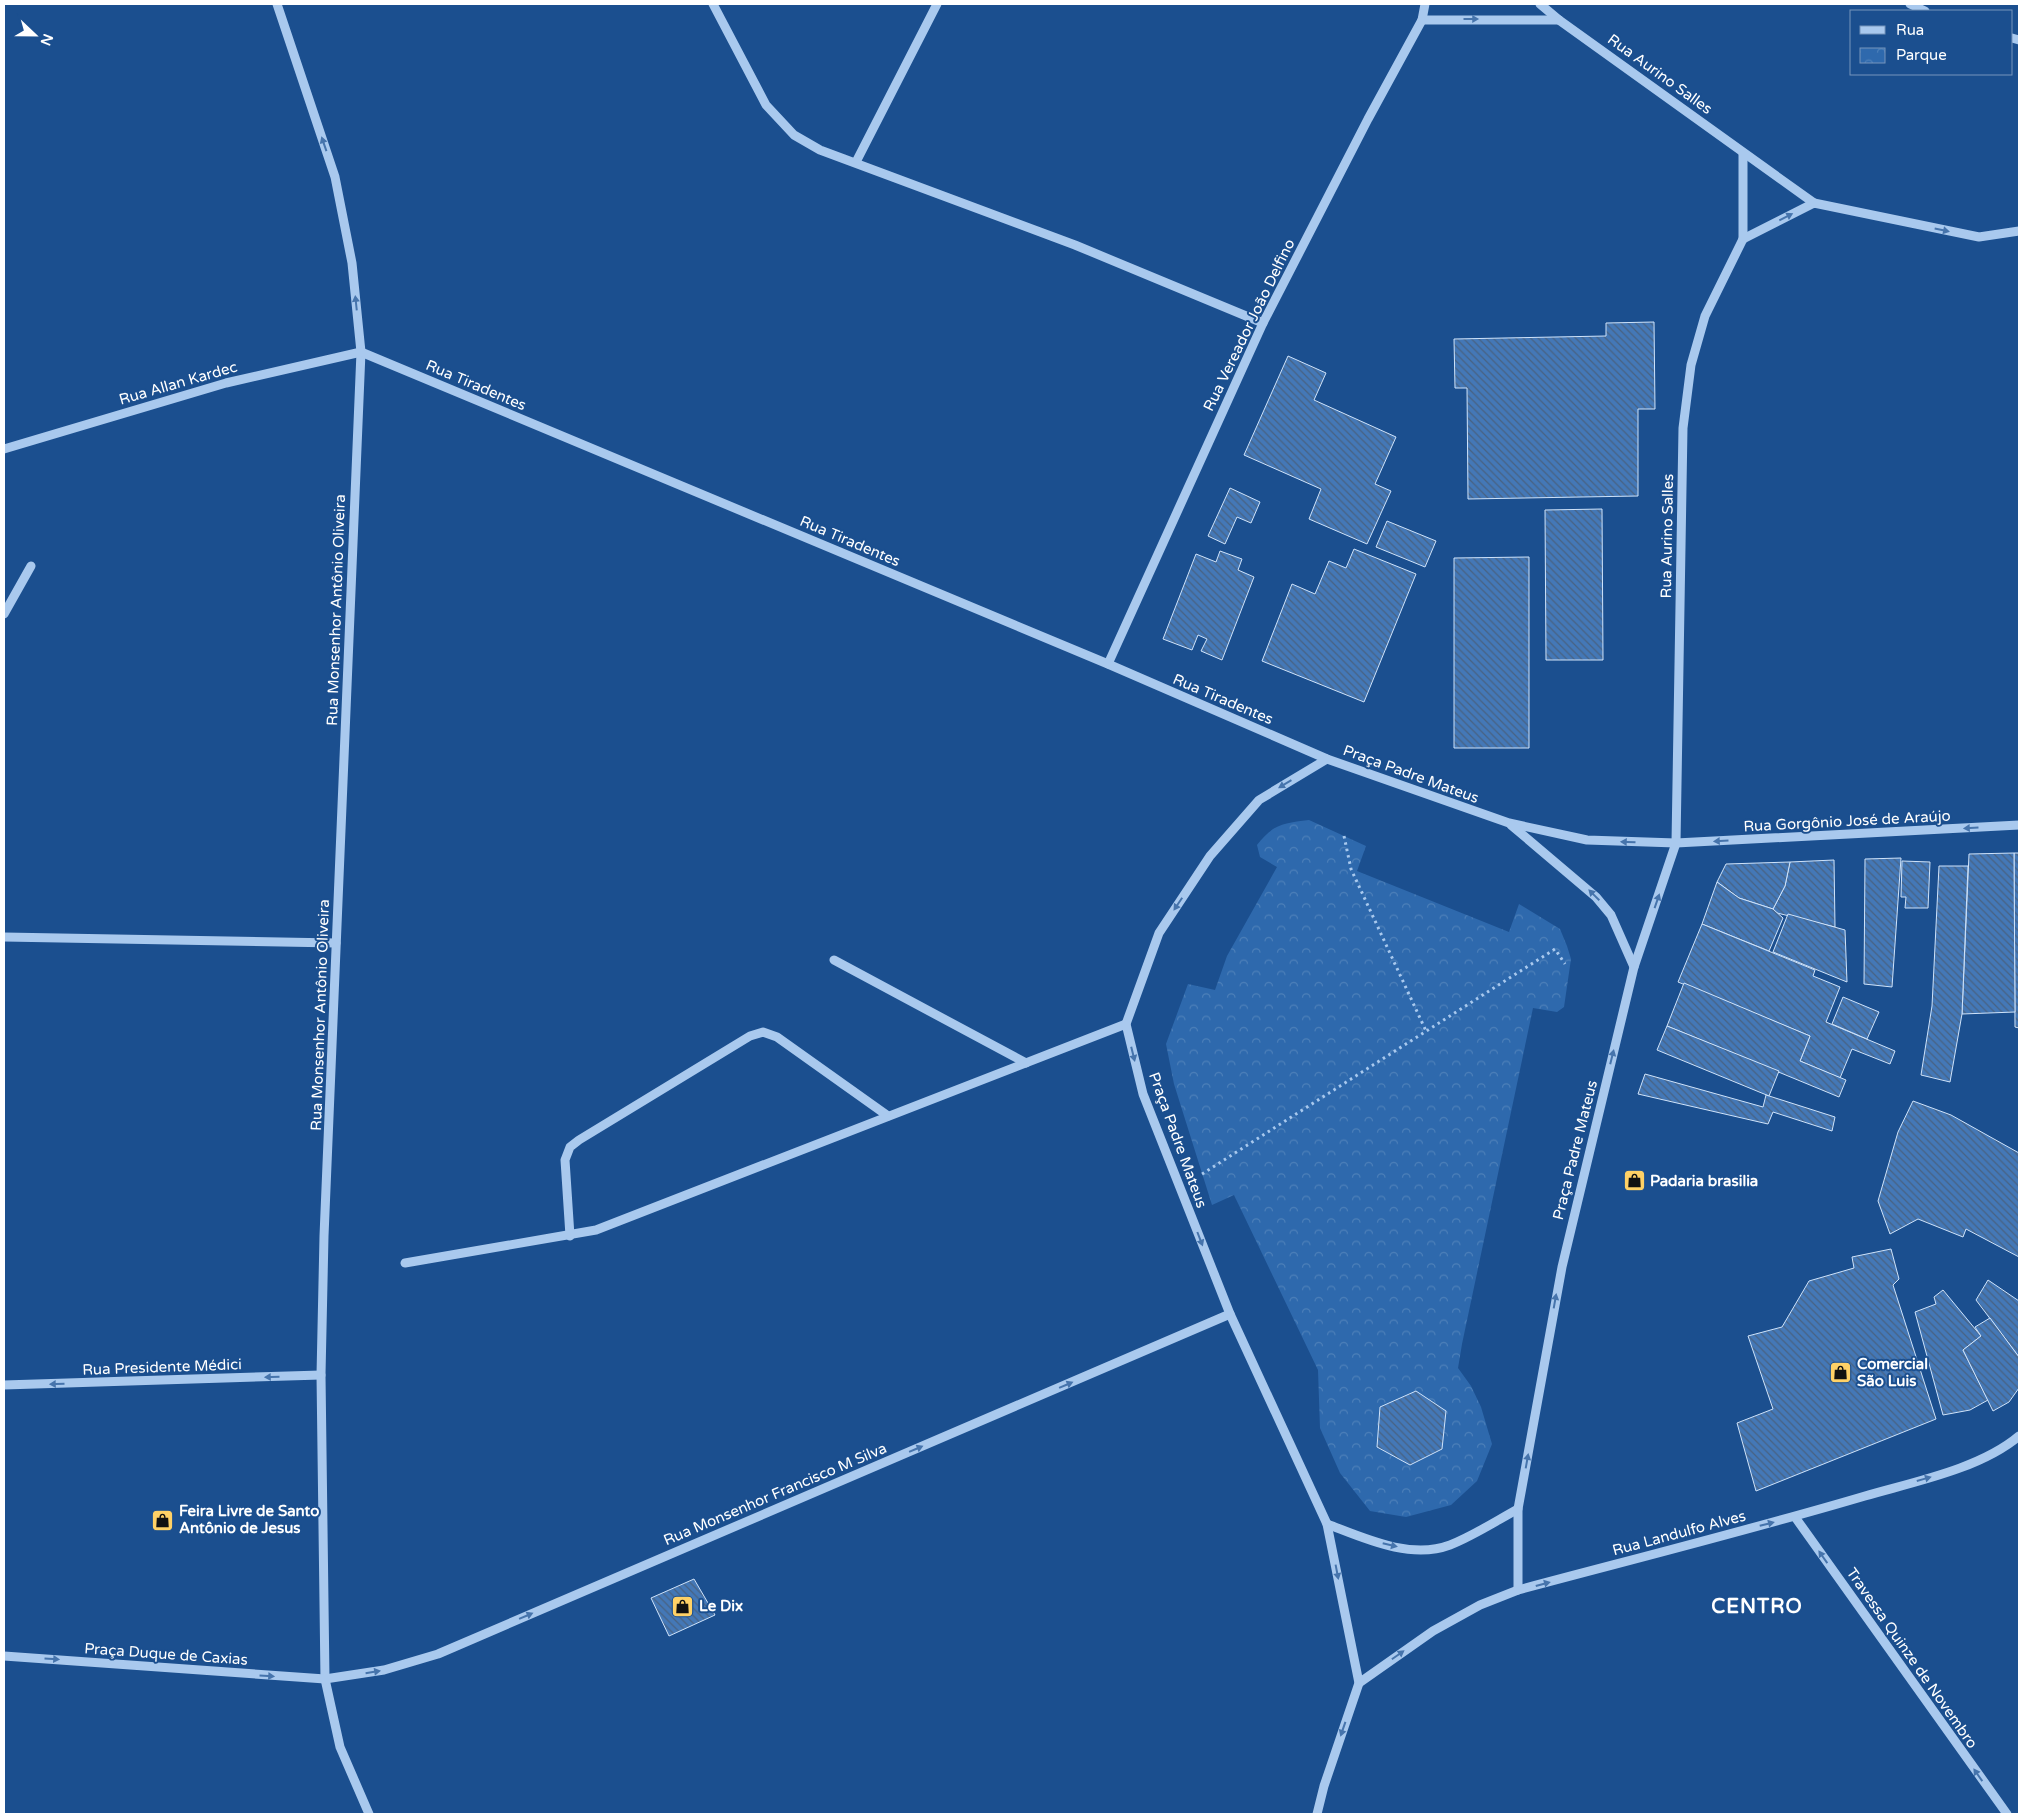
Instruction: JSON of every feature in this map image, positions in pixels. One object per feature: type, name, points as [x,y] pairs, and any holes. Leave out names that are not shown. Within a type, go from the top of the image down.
[{"type":"street","name":"Rua Monsenhor Antônio Oliveira","points":[[277,4],[335,177],[352,263],[361,352],[336,943],[321,1375],[325,1679],[340,1747],[366,1813]]},
{"type":"street","points":[[713,4],[766,105],[794,135],[820,150],[1075,245],[1263,323]]},
{"type":"street","points":[[856,162],[938,4]]},
{"type":"street","name":"Rua Vereador João Delfino","points":[[1108,664],[1263,323],[1368,119],[1422,20],[1426,4]]},
{"type":"street","name":"Rua Aurino Salles","points":[[1540,4],[1559,20],[1686,109],[1743,153],[1814,203],[1979,237],[2019,231]]},
{"type":"street","points":[[1910,4],[1922,8]]},
{"type":"street","points":[[1422,20],[1559,20]]},
{"type":"street","name":"Rua Aurino Salles","points":[[1676,843],[1683,428],[1691,365],[1705,316],[1743,240],[1743,153]]},
{"type":"street","points":[[1743,240],[1814,203]]},
{"type":"street","name":"Rua Allan Kardec","points":[[4,449],[226,383],[361,352]]},
{"type":"street","name":"Rua Tiradentes","points":[[361,352],[1108,664],[1327,759]]},
{"type":"street","points":[[4,614],[31,566]]},
{"type":"street","name":"Praça Padre Mateus","points":[[1359,1684],[1327,1524],[1230,1314],[1143,1094],[1126,1024],[1158,933],[1210,856],[1259,800],[1327,759],[1510,823],[1587,840],[1676,843],[1634,967],[1562,1267],[1518,1509],[1518,1590]]},
{"type":"street","points":[[1510,823],[1596,896],[1611,915],[1634,967]]},
{"type":"street","name":"Rua Gorgônio José de Araújo","points":[[1676,843],[2019,825]]},
{"type":"street","points":[[4,937],[336,943]]},
{"type":"street","points":[[834,960],[1026,1063]]},
{"type":"street","points":[[405,1263],[570,1236],[622,1221],[1126,1024]]},
{"type":"street","points":[[570,1236],[565,1160],[570,1148],[579,1140],[750,1036],[763,1032],[777,1037],[888,1116]]},
{"type":"street","name":"Rua Monsenhor Francisco M Silva","points":[[325,1679],[384,1670],[438,1654],[1230,1314]]},
{"type":"street","name":"Rua Presidente Médici","points":[[4,1386],[321,1375]]},
{"type":"street","name":"Rua Landulfo Alves","points":[[1359,1684],[1433,1631],[1480,1604],[1518,1590],[1795,1517],[1956,1470],[2011,1444],[2019,1436]]},
{"type":"street","points":[[1327,1524],[1373,1541],[1410,1549],[1430,1550],[1450,1545],[1518,1509]]},
{"type":"street","name":"Travessa Quinze de Novembro","points":[[1795,1517],[2007,1814]]},
{"type":"street","name":"Praça Duque de Caxias","points":[[4,1656],[325,1679]]},
{"type":"street","points":[[1318,1814],[1324,1786],[1359,1684]]},
{"type":"path","points":[[1344,836],[1351,869],[1426,1031]]},
{"type":"path","points":[[1204,1181],[1202,1172],[1554,949],[1565,964]]},
{"type":"green space","points":[[1309,820],[1366,846],[1357,871],[1509,932],[1519,904],[1560,929],[1571,959],[1564,1007],[1557,1012],[1533,1008],[1458,1368],[1471,1386],[1481,1407],[1492,1444],[1477,1481],[1451,1505],[1406,1517],[1370,1511],[1340,1473],[1320,1428],[1318,1370],[1234,1195],[1212,1205],[1174,1084],[1166,1044],[1188,984],[1215,990],[1227,956],[1277,867],[1260,857],[1257,845],[1268,833],[1280,826]]},
{"type":"building","points":[[1654,322],[1655,409],[1638,409],[1638,496],[1468,499],[1467,388],[1455,388],[1454,339],[1606,336],[1606,323]]},
{"type":"building","points":[[1288,356],[1326,373],[1314,400],[1396,437],[1375,484],[1391,491],[1367,544],[1309,519],[1321,489],[1244,455]]},
{"type":"building","points":[[1230,488],[1260,502],[1251,523],[1237,517],[1225,544],[1208,536]]},
{"type":"building","points":[[1602,509],[1603,660],[1546,660],[1545,510]]},
{"type":"building","points":[[1387,521],[1436,541],[1425,567],[1376,547]]},
{"type":"building","points":[[1354,549],[1416,574],[1364,702],[1262,661],[1292,584],[1315,594],[1329,561],[1346,568]]},
{"type":"building","points":[[1220,551],[1242,559],[1238,570],[1254,577],[1222,660],[1201,651],[1207,639],[1198,635],[1192,650],[1163,639],[1196,554],[1216,562]]},
{"type":"building","points":[[1529,557],[1529,748],[1454,748],[1454,558]]},
{"type":"building","points":[[2014,853],[2019,853],[2019,1028],[2015,1027]]},
{"type":"building","points":[[2014,853],[2015,1012],[1962,1014],[1969,854]]},
{"type":"building","points":[[1901,858],[1892,987],[1864,984],[1865,859]]},
{"type":"building","points":[[1834,860],[1835,927],[1777,913],[1773,909],[1785,886],[1790,862]]},
{"type":"building","points":[[1902,861],[1930,862],[1928,908],[1905,908],[1906,897],[1901,897]]},
{"type":"building","points":[[1790,862],[1785,886],[1773,909],[1739,898],[1717,882],[1726,864]]},
{"type":"building","points":[[1939,866],[1968,866],[1962,1014],[1950,1082],[1921,1075],[1932,1006]]},
{"type":"building","points":[[1717,882],[1739,898],[1773,909],[1783,918],[1769,951],[1702,924]]},
{"type":"building","points":[[1788,914],[1845,930],[1847,982],[1773,952]]},
{"type":"building","points":[[1702,924],[1815,970],[1813,976],[1840,987],[1826,1022],[1895,1051],[1890,1064],[1852,1049],[1840,1078],[1800,1061],[1810,1036],[1678,982]]},
{"type":"building","points":[[1684,983],[1810,1036],[1800,1061],[1846,1080],[1839,1097],[1667,1026]]},
{"type":"building","points":[[1843,997],[1879,1012],[1867,1039],[1832,1024]]},
{"type":"building","points":[[1667,1026],[1779,1071],[1769,1096],[1657,1050]]},
{"type":"building","points":[[1645,1074],[1763,1107],[1766,1095],[1835,1117],[1832,1131],[1773,1112],[1768,1124],[1638,1094]]},
{"type":"building","points":[[1913,1101],[1951,1115],[2019,1153],[2019,1257],[1966,1229],[1963,1237],[1918,1219],[1890,1234],[1878,1201],[1898,1132]]},
{"type":"building","name":"Comercial São Luis","points":[[1891,1249],[1899,1279],[1893,1285],[1936,1419],[1756,1491],[1737,1423],[1773,1409],[1748,1336],[1782,1327],[1809,1281],[1854,1268],[1852,1257]]},
{"type":"building","points":[[1988,1280],[2019,1301],[2019,1357],[1976,1300]]},
{"type":"building","points":[[1943,1290],[1981,1336],[1963,1350],[1988,1400],[1970,1410],[1943,1415],[1915,1312],[1936,1304],[1934,1297]]},
{"type":"building","points":[[1990,1318],[2019,1357],[2019,1388],[2009,1402],[1993,1411],[1963,1350],[1981,1336],[1975,1327]]},
{"type":"building","points":[[1416,1391],[1446,1411],[1442,1449],[1410,1465],[1377,1447],[1380,1407]]},
{"type":"building","name":"Le Dix","points":[[694,1579],[715,1615],[669,1636],[651,1598]]},
{"type":"place","name":"Padaria brasilia","points":[[1634,1181]]},
{"type":"place","name":"Comercial São Luis","points":[[1841,1373]]},
{"type":"place","name":"Feira Livre de Santo Antônio de Jesus","points":[[163,1520]]},
{"type":"place","name":"Le Dix","points":[[683,1606]]},
{"type":"district","name":"CENTRO","points":[[1757,1606]]}]
